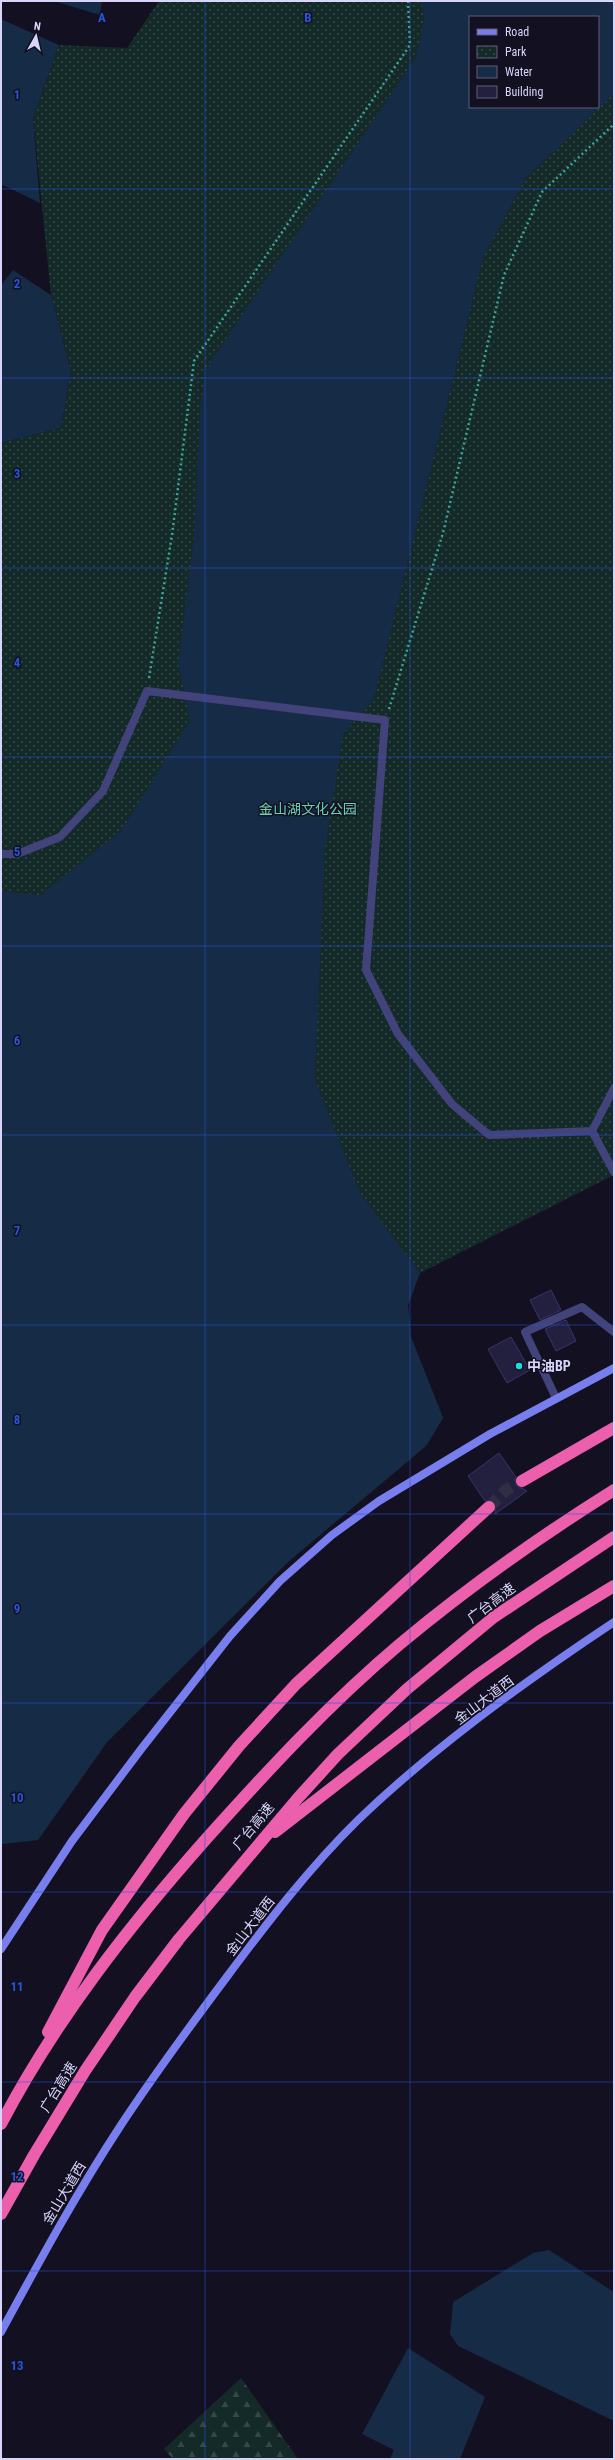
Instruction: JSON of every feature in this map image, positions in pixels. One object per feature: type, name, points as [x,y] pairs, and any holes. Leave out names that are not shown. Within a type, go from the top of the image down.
[{"type":"highway","points":[[522,1481],[614,1428]]},
{"type":"highway","name":"广台高速","points":[[1,2124],[23,2082],[117,1944],[177,1872],[233,1809],[327,1711],[399,1645],[438,1613],[551,1530],[614,1490]]},
{"type":"highway","points":[[23,2082],[82,1965],[102,1930],[184,1814],[239,1746],[296,1684],[488,1507]]},
{"type":"highway","name":"广台高速","points":[[1,2214],[34,2155],[85,2071],[135,1997],[179,1939],[253,1849],[338,1754],[407,1690],[494,1617],[554,1575],[614,1538]]},
{"type":"highway","points":[[253,1849],[475,1677],[540,1631],[614,1586]]},
{"type":"main road","points":[[1,1949],[72,1841],[230,1636],[280,1581],[332,1534],[379,1501],[490,1434],[614,1368]]},
{"type":"main road","name":"金山大道西","points":[[1,2332],[54,2233],[121,2125],[262,1930],[319,1862],[356,1822],[406,1776],[497,1705],[614,1622]]},
{"type":"lane","points":[[1,854],[17,854],[60,837],[103,791],[147,691],[385,720],[366,970],[398,1034],[452,1104],[489,1135],[592,1131]]},
{"type":"lane","points":[[592,1131],[614,1088]]},
{"type":"lane","points":[[592,1131],[614,1172]]},
{"type":"lane","points":[[556,1398],[525,1332],[582,1307],[614,1332]]},
{"type":"path","points":[[147,691],[172,535],[194,361],[410,45],[408,1]]},
{"type":"path","points":[[385,720],[443,533],[504,275],[542,192],[614,124]]},
{"type":"green space","name":"金山湖文化公园","points":[[159,1],[614,1],[614,1175],[420,1273],[408,1305],[411,1337],[443,1418],[426,1446],[289,1561],[107,1742],[38,1840],[1,1844],[1,443],[61,428],[71,371],[51,295],[33,118],[59,45],[127,48]]},
{"type":"green space","points":[[241,2378],[298,2459],[173,2459],[164,2449]]},
{"type":"water","points":[[54,1],[102,1],[100,15]]},
{"type":"water","points":[[421,1],[614,1],[614,94],[526,178],[483,258],[374,699],[343,734],[325,851],[315,1080],[360,1193],[420,1273],[408,1305],[411,1337],[443,1418],[426,1446],[289,1561],[107,1742],[38,1840],[1,1844],[1,891],[40,895],[121,831],[190,720],[178,663],[194,536],[200,408],[206,368],[416,57],[424,19]]},
{"type":"water","points":[[1,19],[59,45],[33,118],[40,203],[1,184]]},
{"type":"water","points":[[13,270],[51,295],[71,371],[61,428],[1,443],[1,285]]},
{"type":"water","points":[[549,2250],[614,2292],[614,2421],[458,2346],[450,2334],[453,2302],[533,2253]]},
{"type":"water","points":[[408,2348],[485,2397],[460,2459],[390,2459],[394,2450],[362,2434]]},
{"type":"building","points":[[551,1290],[561,1310],[540,1320],[530,1300]]},
{"type":"building","points":[[566,1320],[576,1341],[556,1351],[545,1329]]},
{"type":"building","points":[[511,1337],[530,1370],[507,1383],[488,1349]]},
{"type":"building","points":[[499,1453],[516,1477],[516,1485],[527,1491],[495,1514],[495,1502],[491,1500],[485,1501],[468,1476]]},
{"type":"tunnel","points":[[489,1507],[506,1490],[522,1481]]},
{"type":"place","name":"中油BP","points":[[519,1366]]}]
